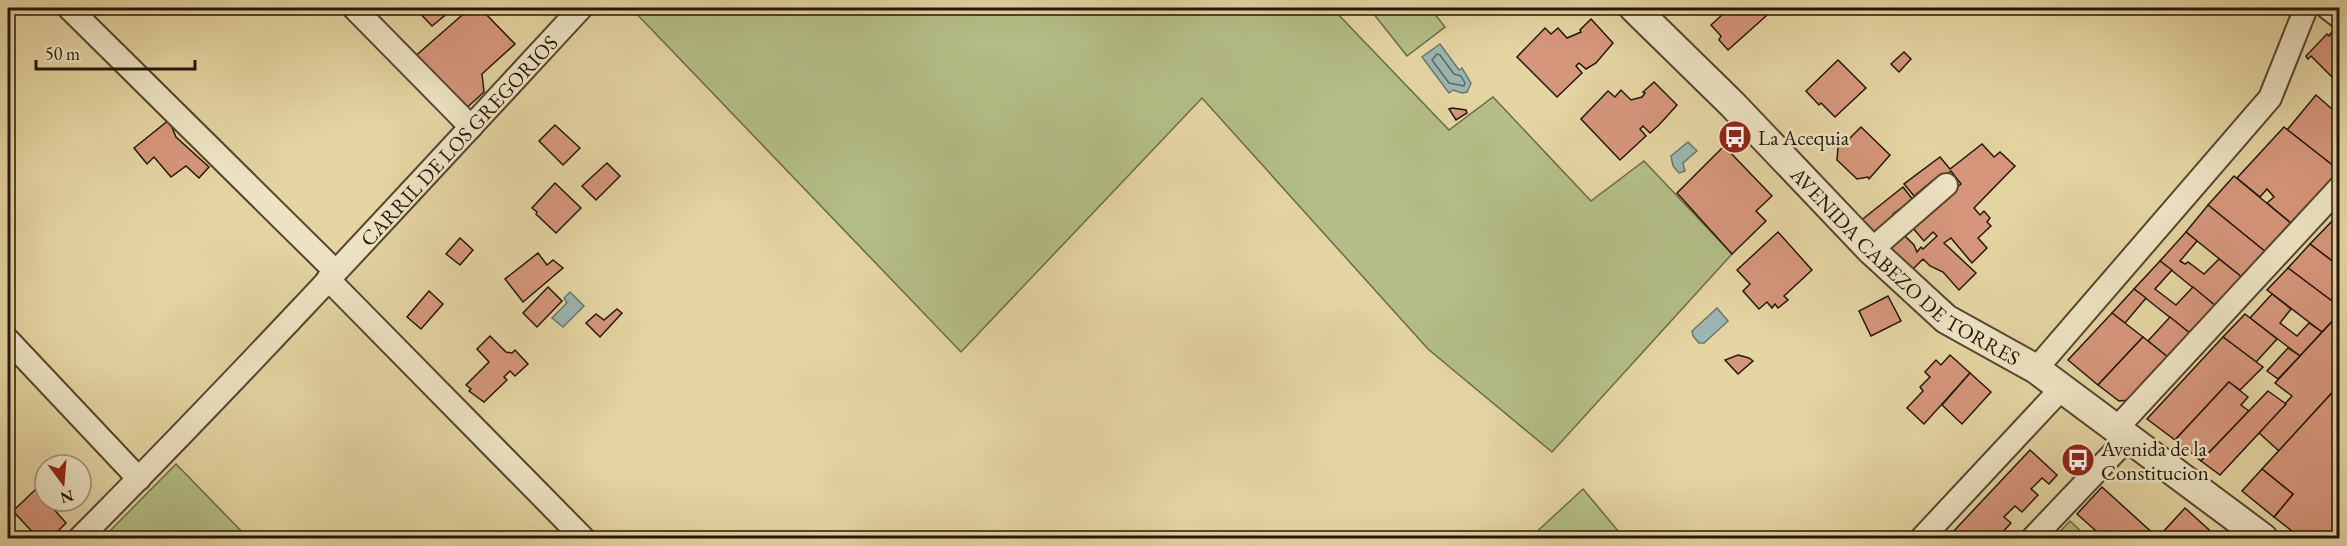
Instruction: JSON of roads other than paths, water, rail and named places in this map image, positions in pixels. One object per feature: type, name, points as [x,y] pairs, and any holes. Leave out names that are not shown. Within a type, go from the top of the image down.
[{"type":"street","points":[[69,8],[332,275],[583,538]]},
{"type":"street","points":[[354,8],[471,127]]},
{"type":"street","name":"CARRIL DE LOS GREGORIOS","points":[[80,538],[332,275],[581,8]]},
{"type":"street","name":"AVENIDA CABEZO DE TORRES","points":[[1634,8],[1732,104],[1871,250],[1946,319],[2036,369],[2263,538]]},
{"type":"street","points":[[2036,369],[2270,98],[2306,8]]},
{"type":"street","points":[[2328,8],[2340,16]]},
{"type":"street","points":[[1871,250],[1946,185]]},
{"type":"street","points":[[2033,538],[2340,187]]},
{"type":"street","points":[[8,340],[139,479]]},
{"type":"street","points":[[1922,538],[2062,388]]},
{"type":"water","points":[[1440,44],[1459,70],[1462,68],[1471,83],[1467,92],[1453,90],[1449,93],[1422,57]]},
{"type":"water","points":[[1688,142],[1697,151],[1683,163],[1685,171],[1679,173],[1673,166],[1671,156]]},
{"type":"water","points":[[570,292],[584,306],[563,327],[552,318],[567,303],[564,298]]},
{"type":"water","points":[[1717,308],[1728,321],[1704,343],[1699,343],[1692,331]]},
{"type":"place","name":"La Acequia","points":[[1735,137]]},
{"type":"place","name":"Avenida de la Constitucion","points":[[2078,460]]}]
